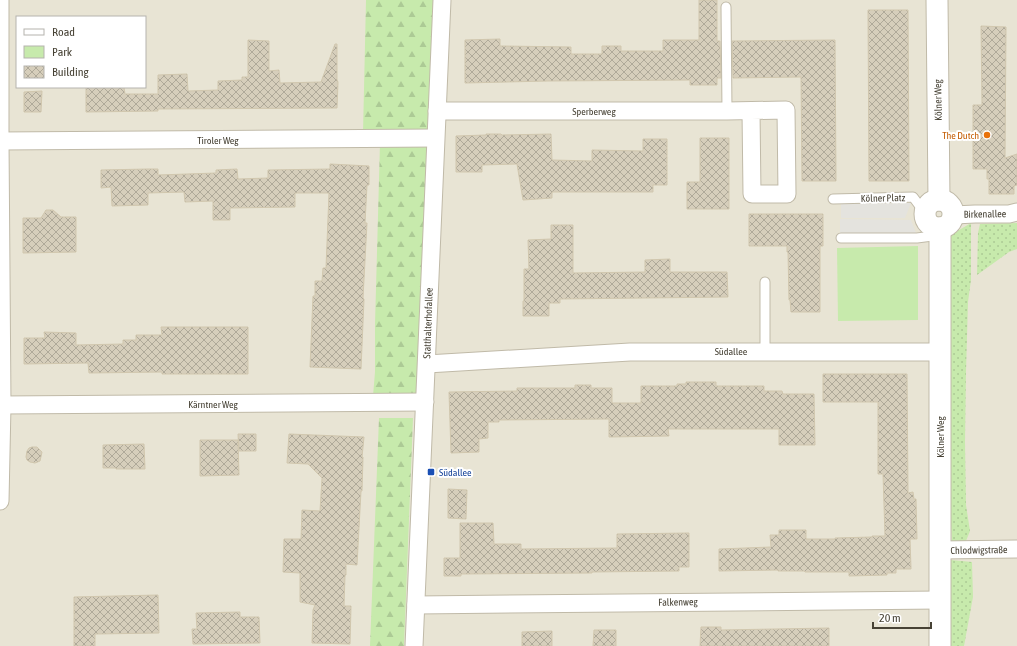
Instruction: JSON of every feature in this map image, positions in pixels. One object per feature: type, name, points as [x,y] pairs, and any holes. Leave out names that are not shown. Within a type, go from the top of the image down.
[{"type":"street","points":[[0,0],[2,406],[0,501]]},
{"type":"street","name":"Statthalterhofallee","points":[[414,646],[442,0]]},
{"type":"street","name":"Kölner Weg","points":[[932,206],[937,0]]},
{"type":"street","name":"Sperberweg","points":[[437,111],[786,110],[787,194],[752,194],[751,111]]},
{"type":"street","name":"Tiroler Weg","points":[[0,141],[435,138]]},
{"type":"street","points":[[932,206],[928,222],[931,226],[944,226]]},
{"type":"street","name":"Birkenallee","points":[[944,226],[1017,212]]},
{"type":"street","name":"Kölner Weg","points":[[940,646],[940,352],[944,226]]},
{"type":"street","name":"Südallee","points":[[427,364],[630,352],[940,352]]},
{"type":"street","name":"Kärntner Weg","points":[[2,406],[425,402]]},
{"type":"street","name":"Chlodwigstraße","points":[[940,550],[1017,549]]},
{"type":"street","name":"Falkenweg","points":[[416,605],[940,600]]},
{"type":"lane","points":[[726,6],[727,111]]},
{"type":"lane","name":"Kölner Platz","points":[[833,199],[913,197],[932,206]]},
{"type":"lane","points":[[841,238],[917,238],[944,226]]},
{"type":"lane","points":[[765,282],[765,351]]},
{"type":"shaded area","points":[[0,0],[1017,0],[1017,646],[0,646]]},
{"type":"shaded area","points":[[911,203],[905,218],[841,218],[841,204]]},
{"type":"shaded area","points":[[840,219],[911,220],[916,233],[840,234]]},
{"type":"green space","points":[[366,0],[433,0],[428,133],[363,133]]},
{"type":"green space","points":[[380,143],[427,143],[418,396],[373,396],[375,372]]},
{"type":"green space","points":[[971,223],[971,280],[968,302],[965,442],[966,505],[970,531],[966,541],[952,542],[949,485],[949,236]]},
{"type":"green space","points":[[1017,223],[1017,249],[1009,252],[977,275],[978,233],[980,224]]},
{"type":"green space","points":[[918,246],[918,320],[838,321],[837,248]]},
{"type":"green space","points":[[379,418],[413,418],[404,646],[370,646]]},
{"type":"green space","points":[[951,560],[972,562],[973,597],[964,646],[951,646]]},
{"type":"building","points":[[699,0],[717,0],[717,41],[720,41],[721,78],[717,78],[717,85],[690,85],[690,80],[465,83],[465,40],[500,39],[500,46],[571,47],[571,54],[602,54],[602,46],[621,46],[621,51],[663,51],[663,40],[699,40]]},
{"type":"building","points":[[868,10],[908,10],[909,181],[869,181]]},
{"type":"building","points":[[981,26],[1006,27],[1005,158],[1017,154],[1017,185],[1014,186],[1014,194],[989,194],[987,169],[973,169],[973,105],[982,105]]},
{"type":"building","points":[[248,40],[269,41],[269,71],[279,70],[280,83],[321,82],[335,44],[337,44],[337,108],[158,109],[158,111],[86,112],[86,88],[124,88],[125,94],[158,94],[158,75],[187,74],[188,91],[218,90],[218,81],[242,80],[242,77],[248,77]]},
{"type":"building","points":[[835,40],[836,181],[802,181],[801,77],[733,78],[732,41]]},
{"type":"building","points":[[42,91],[41,112],[24,112],[24,92]]},
{"type":"building","points":[[486,134],[551,134],[552,160],[592,161],[592,150],[643,151],[643,139],[667,139],[667,185],[653,185],[653,192],[552,192],[552,198],[523,200],[517,164],[482,165],[482,172],[456,172],[456,136]]},
{"type":"building","points":[[700,138],[729,138],[729,209],[687,209],[687,182],[700,182]]},
{"type":"building","points":[[330,164],[369,166],[369,185],[367,185],[365,223],[367,223],[361,369],[310,367],[315,281],[322,281],[323,268],[326,268],[329,193],[295,193],[295,207],[230,208],[230,220],[213,220],[213,201],[185,202],[184,192],[148,193],[148,205],[112,206],[111,187],[101,188],[101,170],[158,169],[158,175],[216,173],[216,170],[237,169],[238,179],[268,178],[268,170],[330,169]]},
{"type":"building","points":[[46,210],[53,210],[61,217],[76,217],[76,252],[23,253],[23,218],[41,218]]},
{"type":"building","points":[[749,214],[823,214],[823,246],[820,246],[820,312],[791,312],[789,300],[787,246],[749,246]]},
{"type":"building","points":[[551,225],[573,225],[573,273],[645,272],[645,260],[670,259],[670,272],[727,272],[728,297],[560,299],[560,303],[549,303],[549,316],[523,316],[524,269],[529,269],[528,240],[551,239]]},
{"type":"building","points":[[161,327],[248,327],[248,374],[162,374],[162,372],[89,373],[88,363],[24,364],[24,338],[45,338],[44,332],[76,333],[76,345],[123,344],[123,340],[136,340],[136,335],[162,335]]},
{"type":"building","points":[[823,374],[907,374],[908,493],[913,492],[914,499],[916,499],[917,539],[910,539],[911,569],[896,569],[896,573],[887,573],[887,575],[849,576],[849,572],[805,572],[778,570],[719,571],[719,549],[771,547],[770,535],[779,535],[779,530],[806,530],[806,539],[885,536],[883,474],[878,474],[878,402],[823,402]]},
{"type":"building","points":[[686,382],[716,382],[716,386],[764,386],[764,391],[782,391],[783,394],[814,394],[815,445],[779,445],[779,429],[668,429],[669,436],[609,437],[609,419],[499,420],[499,422],[488,422],[488,438],[479,439],[479,452],[451,453],[449,392],[517,391],[517,388],[575,388],[575,385],[591,385],[591,388],[612,388],[612,403],[641,403],[641,386],[677,386],[677,384],[686,384]]},
{"type":"building","points":[[238,434],[256,434],[256,451],[239,451]]},
{"type":"building","points":[[289,434],[364,437],[357,565],[346,564],[345,575],[344,606],[351,606],[350,644],[312,643],[313,610],[315,605],[300,602],[300,573],[283,572],[284,539],[301,539],[302,510],[320,511],[322,478],[308,464],[287,463]]},
{"type":"building","points":[[200,440],[238,440],[239,475],[200,476]]},
{"type":"building","points":[[144,444],[145,469],[103,468],[103,445]]},
{"type":"building","points":[[32,447],[37,447],[42,452],[40,461],[35,463],[27,460],[26,457],[27,451]]},
{"type":"building","points":[[448,489],[467,490],[466,519],[448,518]]},
{"type":"building","points":[[460,523],[493,523],[494,544],[521,544],[521,549],[617,548],[617,534],[689,533],[689,567],[679,567],[679,571],[461,574],[461,576],[444,576],[444,558],[460,558]]},
{"type":"building","points":[[158,595],[159,633],[95,634],[95,646],[74,646],[74,597]]},
{"type":"building","points":[[240,612],[240,617],[259,617],[260,643],[193,644],[192,629],[197,629],[196,613]]},
{"type":"building","points":[[701,627],[721,627],[721,630],[829,628],[829,646],[700,646]]},
{"type":"building","points":[[594,630],[616,630],[616,646],[593,646]]},
{"type":"building","points":[[552,631],[552,646],[522,646],[522,632]]},
{"type":"place","name":"The Dutch","points":[[987,135]]},
{"type":"place","name":"Südallee","points":[[431,472]]}]
